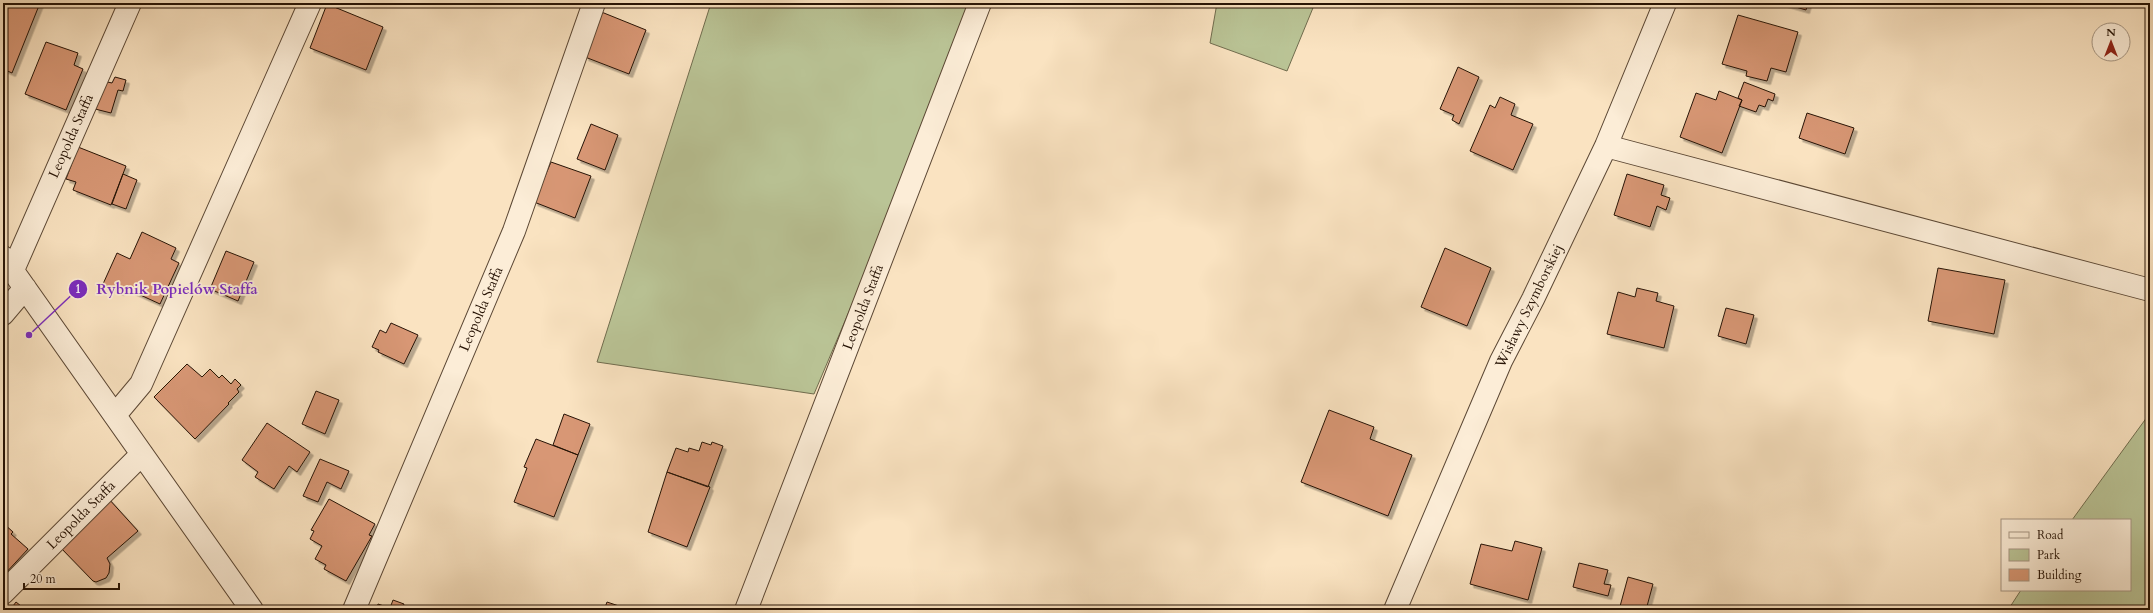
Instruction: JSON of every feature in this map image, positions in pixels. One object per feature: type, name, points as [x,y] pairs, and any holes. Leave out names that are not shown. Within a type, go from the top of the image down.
[{"type":"street","name":"Leopolda Staffa","points":[[130,3],[6,260],[252,610]]},
{"type":"street","points":[[115,415],[141,384],[310,3]]},
{"type":"street","name":"Leopolda Staffa","points":[[354,610],[514,231],[594,3]]},
{"type":"street","name":"Leopolda Staffa","points":[[746,610],[980,3]]},
{"type":"street","name":"Wisławy Szymborskiej","points":[[1395,610],[1501,361],[1533,299],[1606,146],[1665,3]]},
{"type":"street","points":[[1606,146],[2150,290]]},
{"type":"street","points":[[3,314],[25,288]]},
{"type":"street","name":"Leopolda Staffa","points":[[3,593],[142,454]]},
{"type":"green space","points":[[711,3],[980,3],[814,394],[597,362]]},
{"type":"green space","points":[[1217,3],[1315,3],[1287,71],[1210,43]]},
{"type":"green space","points":[[2150,413],[2150,610],[2008,610],[2020,591],[2131,591],[2131,519],[2073,519]]},
{"type":"building","points":[[3,3],[40,3],[12,73],[3,69]]},
{"type":"building","points":[[1782,3],[1808,3],[1806,10]]},
{"type":"building","points":[[327,4],[383,27],[366,70],[310,48]]},
{"type":"building","points":[[594,9],[646,30],[629,74],[585,57]]},
{"type":"building","points":[[1738,15],[1798,32],[1786,72],[1771,68],[1767,81],[1746,76],[1747,71],[1722,64]]},
{"type":"building","points":[[46,42],[78,53],[74,65],[83,69],[66,110],[25,94]]},
{"type":"building","points":[[1458,67],[1479,77],[1459,124],[1452,120],[1454,115],[1440,109]]},
{"type":"building","points":[[115,77],[126,80],[123,91],[118,90],[111,113],[95,109],[103,81],[112,83]]},
{"type":"building","points":[[1744,82],[1775,94],[1773,101],[1768,99],[1765,107],[1759,105],[1756,112],[1739,106],[1742,100],[1738,98]]},
{"type":"building","points":[[1719,91],[1742,100],[1722,153],[1680,137],[1696,93],[1716,100]]},
{"type":"building","points":[[1500,97],[1515,104],[1511,115],[1533,124],[1513,170],[1470,151],[1490,105],[1495,108]]},
{"type":"building","points":[[1807,113],[1854,128],[1845,154],[1799,138]]},
{"type":"building","points":[[591,124],[618,135],[605,170],[577,159]]},
{"type":"building","points":[[78,147],[126,166],[111,205],[73,190],[76,182],[66,179]]},
{"type":"building","points":[[551,162],[591,176],[575,218],[534,202]]},
{"type":"building","points":[[123,174],[137,180],[126,209],[112,204]]},
{"type":"building","points":[[1627,174],[1664,185],[1661,195],[1670,198],[1666,210],[1657,206],[1650,227],[1614,215]]},
{"type":"building","points":[[142,232],[176,248],[171,259],[179,263],[160,304],[123,287],[121,292],[103,284],[117,253],[130,259]]},
{"type":"building","points":[[1445,248],[1491,268],[1467,326],[1421,307]]},
{"type":"building","points":[[226,251],[254,262],[238,301],[210,289]]},
{"type":"building","points":[[1938,268],[2005,280],[1994,334],[1928,321]]},
{"type":"building","points":[[1637,288],[1658,293],[1656,301],[1674,306],[1664,348],[1607,334],[1618,292],[1635,297]]},
{"type":"building","points":[[1726,308],[1754,315],[1746,344],[1718,336]]},
{"type":"building","points":[[391,323],[418,335],[404,364],[378,352],[379,350],[372,347],[380,330],[386,333]]},
{"type":"building","points":[[187,364],[202,377],[210,369],[219,378],[222,375],[231,384],[235,379],[241,385],[237,389],[239,392],[228,403],[229,404],[195,439],[154,397]]},
{"type":"building","points":[[316,391],[339,400],[325,434],[302,424]]},
{"type":"building","points":[[1329,410],[1374,427],[1370,439],[1412,455],[1388,516],[1301,482]]},
{"type":"building","points":[[564,414],[590,424],[578,455],[553,445]]},
{"type":"building","points":[[267,423],[310,452],[297,472],[289,466],[274,489],[255,477],[258,472],[242,460]]},
{"type":"building","points":[[536,439],[578,455],[554,517],[514,502],[527,468],[524,467]]},
{"type":"building","points":[[702,442],[711,445],[712,442],[723,446],[708,487],[667,472],[676,448],[688,452],[689,448],[699,451]]},
{"type":"building","points":[[320,459],[349,471],[341,489],[327,482],[318,502],[303,496]]},
{"type":"building","points":[[667,472],[710,487],[687,547],[648,532]]},
{"type":"building","points":[[108,498],[138,531],[107,558],[110,564],[109,573],[106,578],[96,582],[93,581],[60,547]]},
{"type":"building","points":[[329,499],[375,524],[369,535],[372,536],[346,581],[324,569],[326,565],[315,559],[322,546],[310,539],[314,531],[311,530]]},
{"type":"building","points":[[3,523],[13,532],[11,534],[28,549],[3,576]]},
{"type":"building","points":[[1515,541],[1542,548],[1528,600],[1470,584],[1481,544],[1512,551]]},
{"type":"building","points":[[1579,563],[1608,570],[1604,584],[1611,585],[1608,596],[1573,587]]},
{"type":"building","points":[[1628,577],[1653,584],[1646,610],[1619,610]]},
{"type":"building","points":[[393,600],[404,604],[402,610],[376,610],[378,604],[390,608]]},
{"type":"building","points":[[16,602],[26,610],[10,610]]},
{"type":"building","points":[[607,602],[631,610],[604,610]]},
{"type":"building","points":[[810,606],[820,610],[808,610]]},
{"type":"place","name":"Rybnik Popielów Staffa","points":[[29,335]]}]
